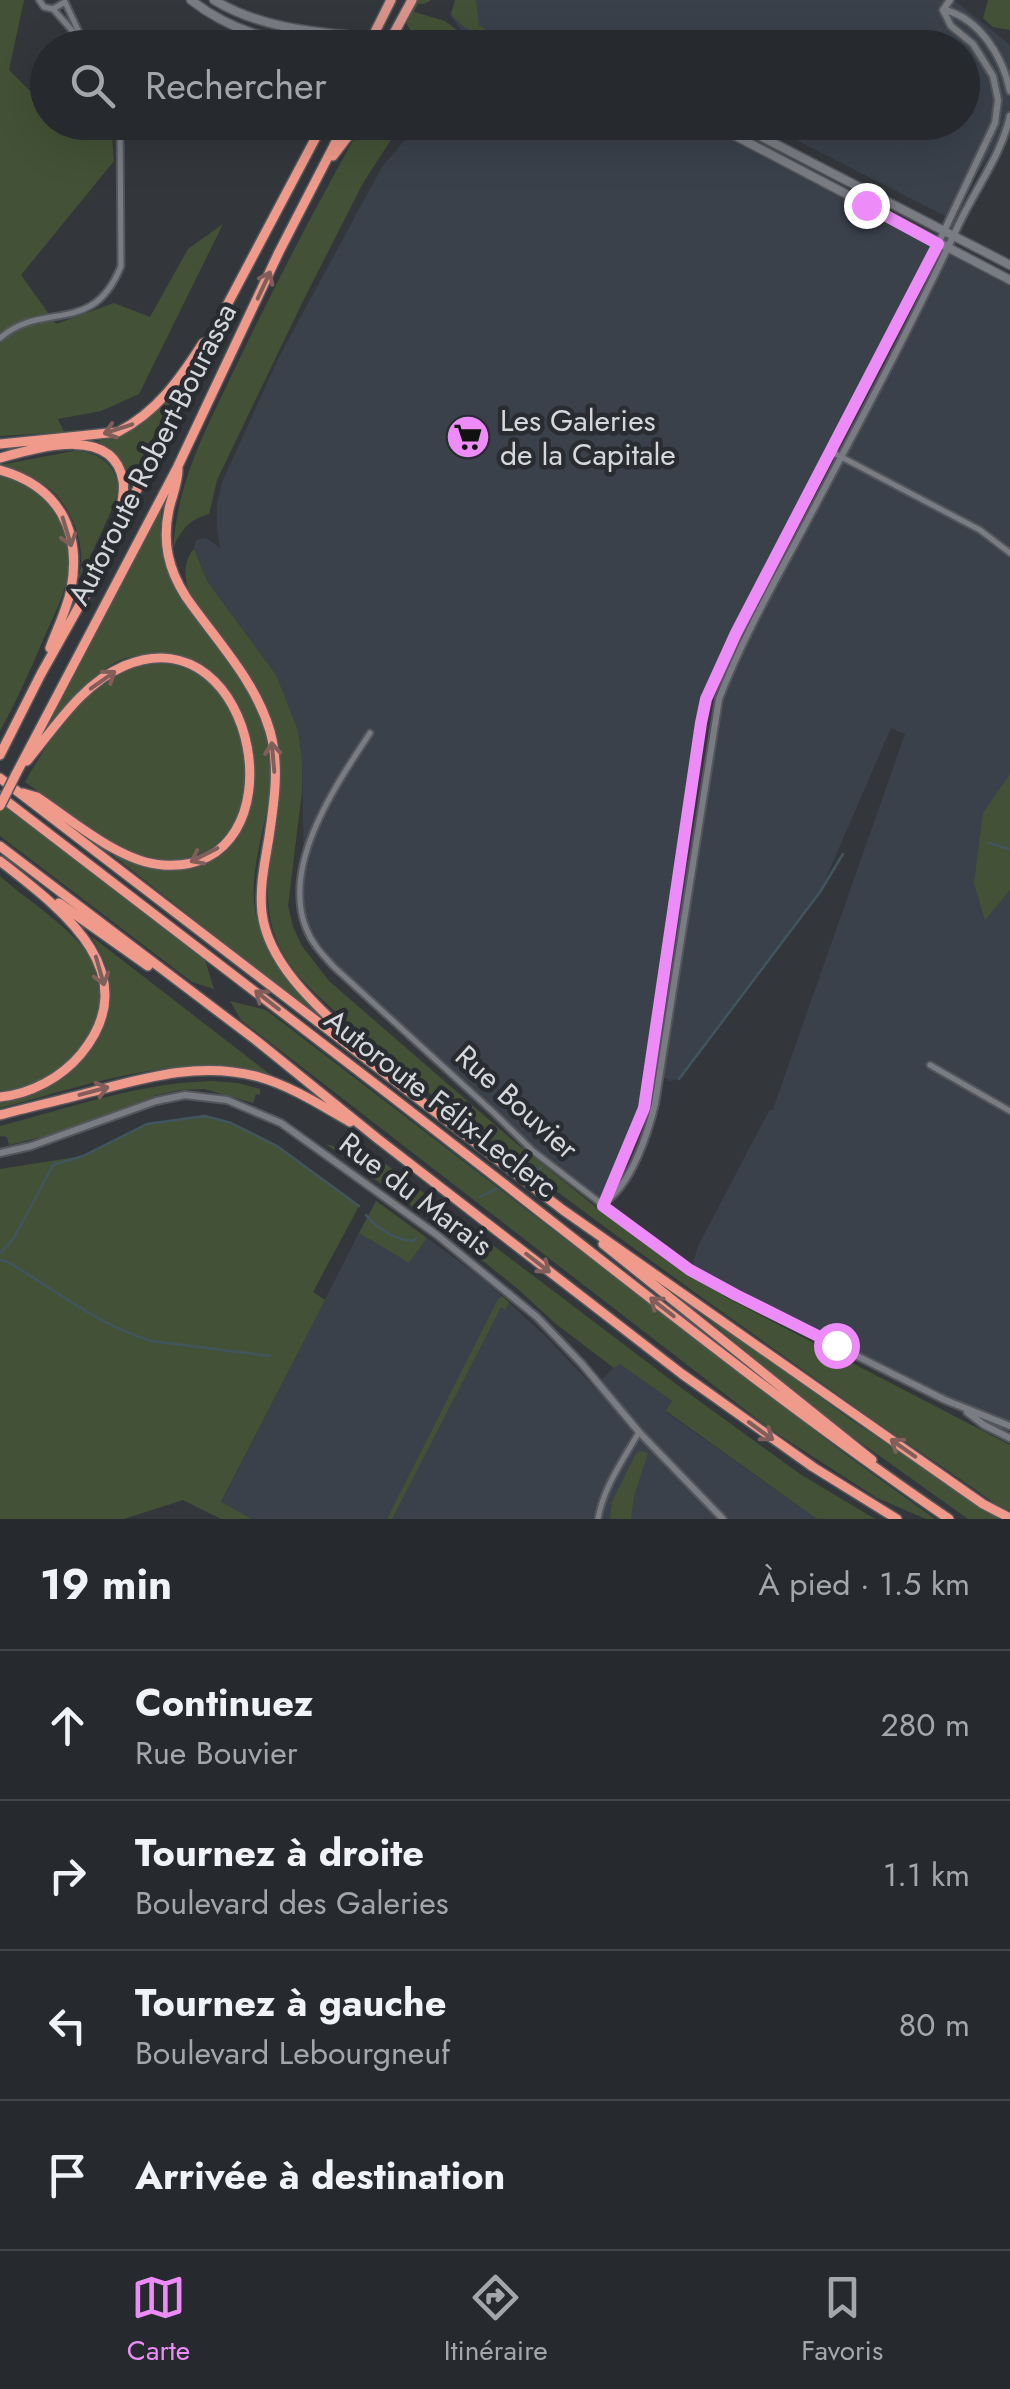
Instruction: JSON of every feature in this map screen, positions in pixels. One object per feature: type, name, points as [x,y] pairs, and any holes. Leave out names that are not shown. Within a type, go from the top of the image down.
[{"type":"highway","points":[[376,30],[391,0]]},
{"type":"highway","points":[[396,30],[412,0]]},
{"type":"highway","name":"Autoroute Robert-Bourassa","points":[[0,755],[87,592],[226,307],[314,140]]},
{"type":"highway","name":"Autoroute Robert-Bourassa","points":[[33,748],[178,466],[337,140]]},
{"type":"highway","points":[[319,174],[345,140]]},
{"type":"highway","points":[[0,444],[118,432],[134,423],[176,384],[226,307]]},
{"type":"highway","points":[[0,458],[76,444],[105,452],[123,480],[115,533]]},
{"type":"highway","points":[[178,466],[166,526],[168,561],[177,583],[251,686],[274,750],[274,800],[261,898],[264,924],[287,971],[397,1083]]},
{"type":"highway","points":[[0,470],[35,483],[56,504],[70,533],[74,562],[70,592],[41,674]]},
{"type":"highway","points":[[0,806],[33,748],[78,700],[112,672],[144,660],[177,660],[204,672],[234,707],[245,738],[250,774],[246,808],[232,836],[215,852],[196,862],[148,863],[116,849],[37,797],[18,792]]},
{"type":"highway","points":[[0,778],[564,1210],[983,1504],[1010,1518]]},
{"type":"highway","name":"Autoroute Félix-Leclerc","points":[[0,796],[770,1391],[949,1519]]},
{"type":"highway","points":[[0,846],[257,1041],[682,1374],[812,1467],[893,1517]]},
{"type":"highway","points":[[0,861],[257,1041]]},
{"type":"highway","points":[[0,1096],[37,1088],[78,1058],[100,1022],[106,997],[103,973],[93,949],[43,894]]},
{"type":"highway","points":[[0,1115],[151,1076],[190,1069],[232,1071],[275,1082],[378,1139]]},
{"type":"highway","points":[[564,1210],[937,1511]]},
{"type":"main road","points":[[191,0],[244,30]]},
{"type":"main road","points":[[214,0],[247,18],[301,30]]},
{"type":"main road","points":[[743,140],[1010,280]]},
{"type":"main road","points":[[768,140],[1010,264]]},
{"type":"street","points":[[39,0],[72,30]]},
{"type":"street","points":[[943,10],[950,0]]},
{"type":"street","points":[[53,9],[65,1],[79,30]]},
{"type":"street","points":[[943,10],[959,14],[975,30]]},
{"type":"street","points":[[943,10],[956,30]]},
{"type":"street","points":[[980,35],[995,50],[1010,91]]},
{"type":"street","points":[[605,1202],[644,1108],[706,699],[718,668],[986,145],[995,123],[998,100],[993,76],[980,54]]},
{"type":"street","points":[[605,1202],[619,1191],[649,1130],[656,1104],[718,698],[742,643],[998,151],[1010,116]]},
{"type":"street","points":[[0,338],[17,326],[41,318],[76,314],[104,294],[116,279],[121,266],[120,140]]},
{"type":"street","points":[[830,452],[980,530],[1010,554]]},
{"type":"street","name":"Rue Bouvier","points":[[370,733],[332,791],[312,837],[301,883],[302,914],[311,939],[334,967],[515,1136],[690,1270],[962,1408],[1010,1426]]},
{"type":"street","points":[[930,1065],[1010,1112]]},
{"type":"street","name":"Rue du Marais","points":[[0,1153],[173,1097],[198,1095],[227,1100],[282,1123],[437,1235],[537,1317],[723,1519]]},
{"type":"street","name":"Rue Bouvier","points":[[962,1408],[1010,1438]]},
{"type":"street","points":[[598,1519],[612,1481],[639,1432]]},
{"type":"shaded area","points":[[456,0],[954,0],[1010,45],[1010,122],[949,218],[796,140],[980,140],[980,30],[461,30],[450,15]]},
{"type":"shaded area","points":[[405,140],[740,140],[938,244],[706,699],[677,888],[700,814],[719,699],[731,665],[949,248],[1010,280],[1010,1426],[963,1408],[691,1270],[698,1246],[773,1109],[905,734],[891,728],[820,892],[679,1079],[670,1081],[654,1071],[644,1108],[603,1205],[533,1151],[334,967],[311,939],[300,900],[304,867],[302,762],[276,675],[207,581],[194,549],[196,540],[203,538],[220,548],[217,505],[222,482],[279,357],[382,167]]},
{"type":"shaded area","points":[[359,1233],[409,1263],[427,1238],[483,1279],[594,1387],[619,1363],[673,1402],[666,1412],[817,1519],[252,1519],[221,1503]]},
{"type":"green space","points":[[0,0],[24,0],[9,70],[30,91],[30,140],[112,140],[114,161],[21,275],[56,324],[114,303],[150,317],[188,249],[223,224],[139,394],[101,411],[58,419],[64,432],[0,436]]},
{"type":"green space","points":[[416,0],[431,0],[418,4],[414,12],[445,21],[457,30],[410,30],[406,23]]},
{"type":"green space","points":[[455,0],[476,0],[479,25],[486,30],[464,27],[451,14]]},
{"type":"green space","points":[[988,0],[1010,0],[1010,30],[993,27],[983,18]]},
{"type":"green space","points":[[354,140],[391,140],[363,183],[302,303],[217,480],[209,514],[187,526],[173,549],[181,498],[206,430]]},
{"type":"green space","points":[[168,399],[166,411],[127,491],[120,462],[97,441],[137,427]]},
{"type":"green space","points":[[74,451],[104,460],[118,488],[73,590],[81,557],[78,535],[69,514],[44,485],[0,465]]},
{"type":"green space","points":[[0,475],[28,487],[51,508],[65,535],[69,566],[59,604],[0,731]]},
{"type":"green space","points":[[163,501],[161,534],[165,562],[175,586],[238,670],[253,696],[265,732],[270,791],[254,890],[260,930],[283,973],[339,1033],[105,849],[148,867],[174,870],[211,857],[237,836],[250,809],[255,779],[252,747],[243,717],[228,690],[206,670],[180,657],[125,658],[105,670],[49,722]]},
{"type":"green space","points":[[194,549],[207,581],[276,675],[298,731],[302,791],[288,906],[302,946],[329,981],[517,1144],[678,1269],[1010,1445],[1010,1511],[872,1419],[512,1158],[385,1056],[296,972],[273,930],[268,904],[279,800],[278,747],[254,683],[189,592],[186,570]]},
{"type":"green space","points":[[162,663],[195,671],[219,691],[234,716],[243,744],[246,774],[242,802],[231,828],[213,847],[169,861],[128,850],[25,782],[56,733],[98,686],[130,668]]},
{"type":"green space","points":[[1010,774],[1010,890],[985,920],[974,883],[983,813]]},
{"type":"green space","points":[[0,802],[205,960],[214,989],[192,982],[0,836]]},
{"type":"green space","points":[[0,876],[84,948],[94,967],[100,1000],[91,1033],[67,1061],[31,1084],[0,1091]]},
{"type":"green space","points":[[91,936],[276,1079],[241,1070],[172,1068],[103,1080],[0,1108],[0,1099],[21,1096],[60,1078],[91,1048],[102,1029],[110,980]]},
{"type":"green space","points":[[230,1001],[266,1010],[935,1519],[926,1519],[877,1498],[770,1429],[241,1020]]},
{"type":"green space","points":[[211,1081],[260,1089],[260,1095],[256,1094],[253,1103],[204,1089],[180,1090],[58,1133],[9,1145],[7,1137],[0,1136],[0,1126],[105,1098],[158,1086]]},
{"type":"green space","points":[[205,1116],[267,1141],[359,1206],[313,1292],[325,1300],[221,1502],[252,1519],[221,1519],[183,1500],[124,1519],[0,1519],[0,1169],[83,1156],[147,1124]]},
{"type":"green space","points":[[347,1140],[358,1143],[800,1474],[875,1519],[817,1519],[666,1411],[672,1401],[620,1364],[614,1368],[438,1225],[326,1144],[350,1151]]},
{"type":"green space","points":[[376,1201],[427,1238],[409,1263],[359,1233]]},
{"type":"green space","points":[[675,1292],[854,1422],[999,1519],[968,1519],[825,1417]]},
{"type":"green space","points":[[502,1296],[509,1302],[505,1310],[501,1307],[392,1519],[387,1519],[497,1301]]},
{"type":"green space","points":[[640,1451],[648,1453],[631,1519],[610,1519],[612,1502]]},
{"type":"waterway","points":[[989,843],[1010,849]]},
{"type":"waterway","points":[[679,1079],[820,892],[843,854]]},
{"type":"waterway","points":[[0,1253],[14,1238],[53,1165],[83,1156],[147,1124],[205,1116],[231,1123],[277,1146],[359,1206]]},
{"type":"waterway","points":[[528,1173],[541,1168]]},
{"type":"waterway","points":[[480,1197],[496,1189]]},
{"type":"waterway","points":[[366,1215],[393,1236],[413,1241],[416,1238]]},
{"type":"waterway","points":[[430,1223],[440,1215]]},
{"type":"waterway","points":[[0,1260],[95,1316],[151,1341],[270,1356]]},
{"type":"place","name":"Les Galeries de la Capitale","points":[[468,437]]},
{"type":"route","points":[[836,1345],[690,1270],[603,1206],[644,1108],[706,699],[718,668],[938,244],[866,205]]}]
